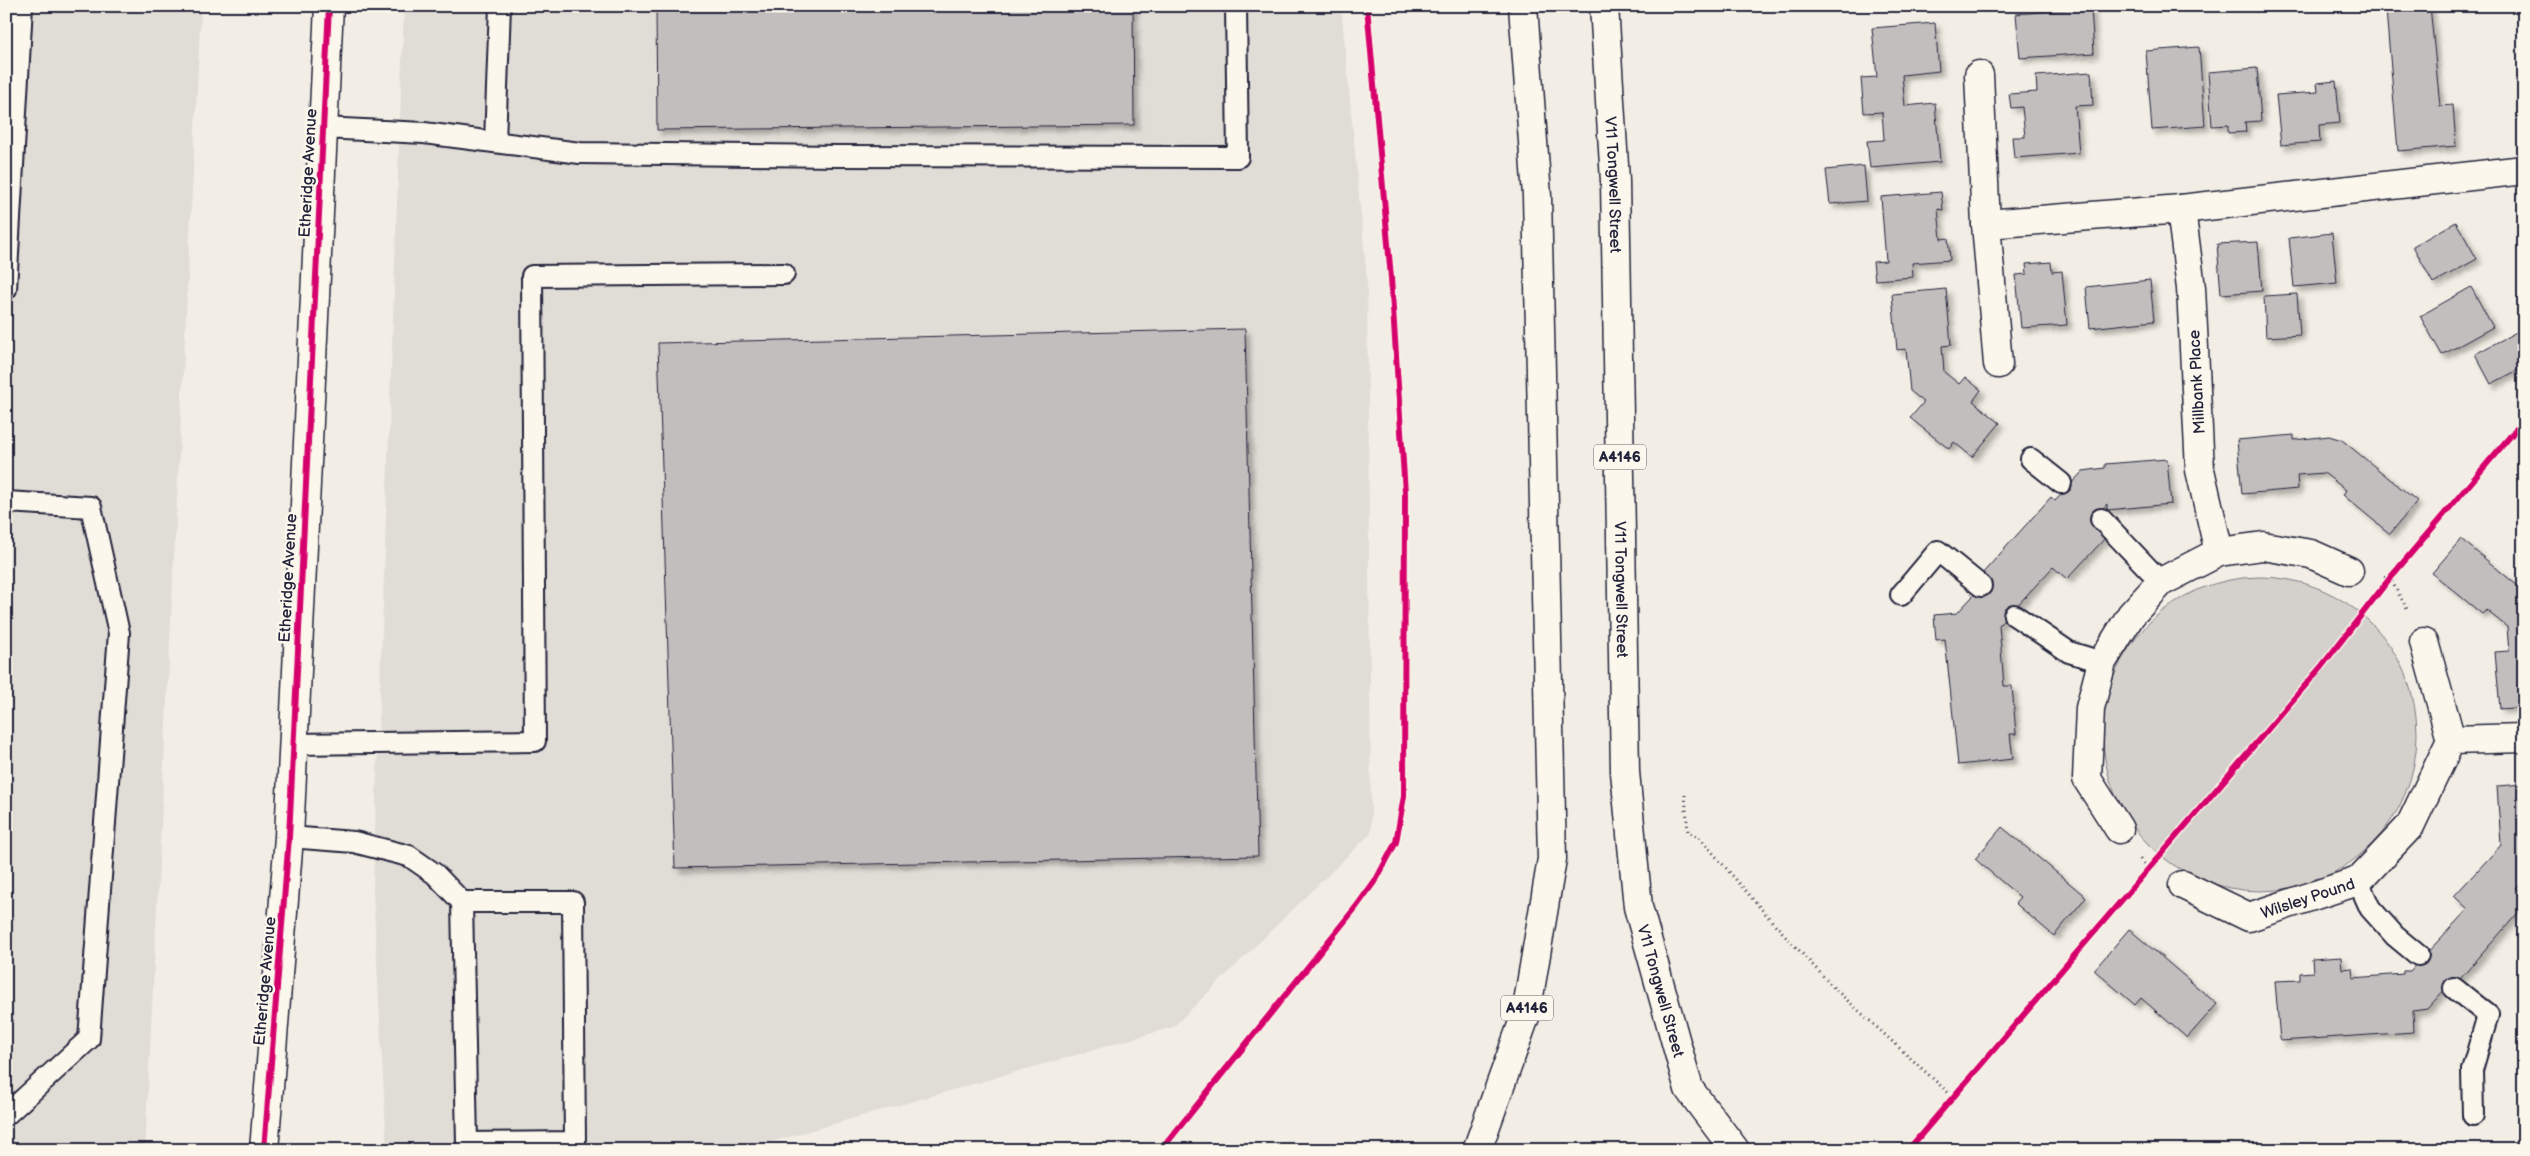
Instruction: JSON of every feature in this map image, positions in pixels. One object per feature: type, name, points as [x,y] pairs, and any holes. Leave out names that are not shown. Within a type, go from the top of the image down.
[{"type":"main road","name":"Etheridge Avenue","points":[[264,1150],[289,837],[329,6]]},
{"type":"main road","name":"A4146","points":[[1477,1150],[1526,1014],[1552,859],[1537,196],[1523,6]]},
{"type":"main road","name":"V11 Tongwell Street","points":[[1604,6],[1615,181],[1625,772],[1638,907],[1689,1089],[1735,1150]]},
{"type":"main road","points":[[1979,75],[1986,224],[1998,364]]},
{"type":"main road","points":[[1986,224],[2181,210],[2524,170]]},
{"type":"main road","name":"Millbank Place","points":[[2181,210],[2191,288],[2200,470],[2219,552]]},
{"type":"main road","points":[[2119,829],[2087,778],[2090,708],[2102,662],[2131,615],[2161,582],[2219,552],[2263,546],[2311,554],[2349,571]]},
{"type":"main road","points":[[2424,642],[2442,700],[2451,740],[2524,738]]},
{"type":"main road","name":"Wilsley Pound","points":[[2183,886],[2249,917],[2358,881],[2410,826],[2451,740]]},
{"type":"lane","points":[[6,289],[22,6]]},
{"type":"lane","points":[[495,142],[500,6]]},
{"type":"lane","points":[[323,128],[424,133],[590,153],[1238,157],[1236,6]]},
{"type":"lane","points":[[293,744],[535,741],[532,276],[784,274]]},
{"type":"lane","points":[[2031,459],[2061,483]]},
{"type":"lane","points":[[6,502],[91,507],[119,633],[89,1038],[6,1115]]},
{"type":"lane","points":[[2101,519],[2161,582]]},
{"type":"lane","points":[[1901,595],[1938,551],[1980,586]]},
{"type":"lane","points":[[2014,615],[2070,652],[2102,662]]},
{"type":"lane","points":[[289,837],[354,842],[409,856],[436,874],[462,902],[466,1143],[575,1142],[573,902],[462,902]]},
{"type":"lane","points":[[2358,881],[2370,908],[2395,936],[2418,955]]},
{"type":"lane","points":[[2454,988],[2488,1015],[2472,1070],[2473,1115]]},
{"type":"path","points":[[2385,586],[2397,571]]},
{"type":"path","points":[[1684,795],[1688,832],[1700,838],[1770,919],[1836,989],[1954,1098]]},
{"type":"path","points":[[2140,878],[2153,863]]},
{"type":"path","points":[[1947,1105],[1960,1090]]},
{"type":"shaded area","points":[[6,6],[201,6],[145,1150],[6,1150]]},
{"type":"shaded area","points":[[404,6],[1341,6],[1367,280],[1371,833],[1173,1027],[743,1150],[387,1150],[373,889]]},
{"type":"shaded area","points":[[2260,577],[2291,580],[2320,589],[2347,604],[2371,623],[2390,647],[2405,674],[2414,703],[2417,734],[2414,765],[2405,794],[2390,821],[2371,845],[2347,864],[2320,879],[2291,888],[2260,891],[2229,888],[2200,879],[2173,864],[2149,845],[2130,821],[2115,794],[2106,765],[2103,734],[2106,703],[2115,674],[2130,647],[2149,623],[2173,604],[2200,589],[2229,580]]},
{"type":"building","points":[[656,6],[1133,6],[1134,125],[657,130]]},
{"type":"building","points":[[2430,6],[2440,106],[2453,105],[2456,146],[2398,151],[2386,10]]},
{"type":"building","points":[[2091,8],[2094,53],[2020,58],[2016,14]]},
{"type":"building","points":[[1935,23],[1939,71],[1902,75],[1905,106],[1935,103],[1940,162],[1870,168],[1867,141],[1884,140],[1882,112],[1864,113],[1861,78],[1877,77],[1872,28]]},
{"type":"building","points":[[2199,47],[2205,126],[2152,130],[2146,51]]},
{"type":"building","points":[[2257,68],[2261,121],[2245,122],[2246,132],[2228,133],[2228,125],[2212,126],[2208,72]]},
{"type":"building","points":[[2091,72],[2093,105],[2075,106],[2079,153],[2014,158],[2012,137],[2025,137],[2022,107],[2011,108],[2009,94],[2037,92],[2036,76]]},
{"type":"building","points":[[2336,81],[2340,123],[2319,125],[2320,142],[2281,145],[2276,95],[2318,92],[2317,83]]},
{"type":"building","points":[[1864,166],[1867,201],[1830,204],[1826,170]]},
{"type":"building","points":[[1941,192],[1943,210],[1938,209],[1941,239],[1948,238],[1950,260],[1912,263],[1913,277],[1875,280],[1873,262],[1886,261],[1881,197]]},
{"type":"building","points":[[2456,222],[2477,259],[2433,283],[2413,246]]},
{"type":"building","points":[[2332,233],[2337,283],[2294,287],[2289,238]]},
{"type":"building","points":[[2258,242],[2262,291],[2221,294],[2217,244]]},
{"type":"building","points":[[2051,262],[2052,272],[2062,271],[2067,325],[2021,328],[2016,275],[2027,274],[2026,264]]},
{"type":"building","points":[[2150,280],[2154,321],[2090,328],[2086,287]]},
{"type":"building","points":[[2471,287],[2493,327],[2442,355],[2420,316]]},
{"type":"building","points":[[1946,289],[1951,345],[1942,346],[1944,372],[1959,384],[1965,377],[1981,390],[1973,401],[2000,423],[1972,457],[1954,442],[1949,449],[1910,418],[1924,402],[1910,391],[1906,349],[1897,350],[1892,294]]},
{"type":"building","points":[[2297,294],[2300,335],[2266,337],[2264,296]]},
{"type":"building","points":[[2524,328],[2524,367],[2491,384],[2475,354]]},
{"type":"building","points":[[1245,329],[1258,856],[675,868],[658,343]]},
{"type":"building","points":[[2294,435],[2294,440],[2329,436],[2342,440],[2417,501],[2390,534],[2343,495],[2346,490],[2324,473],[2297,475],[2298,489],[2242,494],[2237,440]]},
{"type":"building","points":[[2167,459],[2171,504],[2107,510],[2107,504],[2091,521],[2107,536],[2067,579],[2053,567],[1999,625],[2004,686],[2012,686],[2016,734],[2010,734],[2013,759],[1958,765],[1945,639],[1936,640],[1934,615],[1957,613],[1987,581],[1981,575],[2051,497],[2055,501],[2083,471],[2105,468],[2105,464]]},
{"type":"building","points":[[2461,539],[2524,591],[2524,707],[2500,709],[2495,652],[2509,651],[2507,627],[2486,610],[2482,614],[2432,573]]},
{"type":"building","points":[[2524,784],[2524,880],[2516,888],[2524,895],[2524,906],[2460,979],[2457,976],[2427,1009],[2413,1011],[2414,1032],[2280,1041],[2275,981],[2300,980],[2300,973],[2313,972],[2312,959],[2341,957],[2342,969],[2352,968],[2353,978],[2403,974],[2403,971],[2410,971],[2468,909],[2454,896],[2501,845],[2497,786]]},
{"type":"building","points":[[2002,827],[2086,897],[2054,936],[2015,903],[2020,897],[1975,859]]},
{"type":"building","points":[[2129,929],[2217,1004],[2187,1038],[2141,998],[2135,1005],[2094,970]]},
{"type":"cycle path","points":[[264,1150],[289,837],[329,6]]},
{"type":"cycle path","points":[[1161,1150],[1356,907],[1377,878],[1396,842],[1404,796],[1405,493],[1391,278],[1367,6]]},
{"type":"cycle path","points":[[1908,1150],[2321,667],[2390,578],[2524,420]]}]
